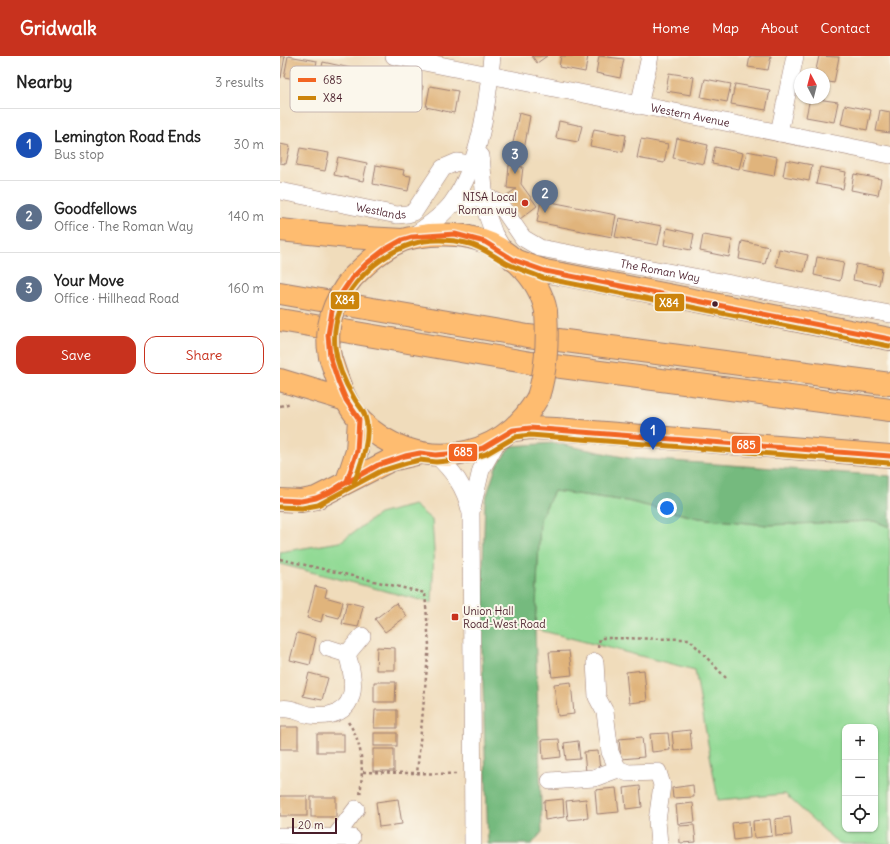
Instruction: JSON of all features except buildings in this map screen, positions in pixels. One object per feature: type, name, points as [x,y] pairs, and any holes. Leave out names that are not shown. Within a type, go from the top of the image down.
[{"type":"main road","points":[[280,230],[349,237],[407,239],[455,234],[485,242],[510,257],[545,271],[890,339]]},
{"type":"main road","points":[[407,239],[384,250],[352,278],[340,294],[332,311],[328,334],[330,357],[346,400],[359,419],[388,441],[404,449],[428,454]]},
{"type":"main road","points":[[280,500],[301,501],[316,498],[391,460],[428,454],[468,452],[483,448],[505,435],[524,419],[538,397],[546,361],[546,311],[542,297],[534,282],[510,257]]},
{"type":"main road","points":[[280,293],[528,336],[890,384]]},
{"type":"main road","points":[[280,320],[531,363],[890,410]]},
{"type":"main road","points":[[280,380],[346,400]]},
{"type":"main road","points":[[347,481],[357,451],[359,419]]},
{"type":"main road","points":[[505,435],[530,428],[556,429],[890,456]]},
{"type":"street","name":"Western Avenue","points":[[394,56],[890,155]]},
{"type":"street","points":[[407,239],[451,205],[476,165],[492,56]]},
{"type":"street","points":[[639,106],[650,56]]},
{"type":"street","points":[[779,133],[795,56]]},
{"type":"street","name":"Westlands","points":[[280,191],[398,215],[408,214],[414,212],[443,168],[457,162],[476,165]]},
{"type":"street","points":[[476,165],[485,198],[489,222],[510,257]]},
{"type":"street","points":[[451,205],[485,198]]},
{"type":"street","name":"The Roman Way","points":[[485,198],[498,203],[523,238],[540,248],[890,314]]},
{"type":"street","points":[[473,844],[471,512],[481,470],[505,435]]},
{"type":"street","points":[[428,454],[457,478],[464,489],[471,512]]},
{"type":"street","points":[[347,654],[362,636]]},
{"type":"street","points":[[328,648],[347,654]]},
{"type":"street","points":[[280,709],[296,710],[307,714],[321,716],[340,710],[347,704],[353,694],[352,668],[347,654]]},
{"type":"street","points":[[595,662],[596,697],[605,712],[610,752],[618,769]]},
{"type":"street","points":[[550,781],[594,778],[618,769],[628,773],[658,772],[662,785],[657,821],[659,844]]},
{"type":"street","points":[[280,836],[344,838],[356,809]]},
{"type":"path","points":[[280,559],[425,593],[429,646],[417,774]]},
{"type":"path","points":[[595,662],[600,638],[689,639],[726,678]]},
{"type":"path","points":[[340,710],[356,732],[359,744],[363,772],[360,802],[356,809]]},
{"type":"path","points":[[363,772],[472,774]]},
{"type":"green space","points":[[555,443],[628,458],[890,476],[890,527],[874,521],[767,525],[698,518],[627,501],[554,491],[540,519],[535,629],[542,832],[532,844],[488,844],[481,624],[485,501],[496,467],[511,446]]},
{"type":"green space","points":[[554,491],[627,501],[698,518],[767,525],[874,521],[890,527],[890,844],[839,844],[785,794],[718,800],[695,670],[535,629],[540,519]]},
{"type":"green space","points":[[414,505],[432,520],[434,550],[432,603],[280,564],[280,552],[340,542],[379,514]]},
{"type":"transit line","name":"685","points":[[280,500],[301,501],[316,498],[330,492],[347,481],[357,451],[359,419],[346,400],[330,357],[328,335],[332,311],[337,300],[352,278],[366,264],[384,250],[402,240],[412,237],[455,234],[485,242],[514,260],[545,271],[890,339]]},
{"type":"transit line","name":"X84","points":[[354,483],[365,450],[367,424],[364,413],[355,400],[345,380],[338,360],[335,347],[335,330],[339,313],[346,298],[356,283],[368,270],[397,250],[418,242],[439,240],[471,244],[511,265],[543,278],[889,346]]},
{"type":"transit line","name":"685","points":[[328,493],[378,465],[405,456],[420,453],[436,455],[468,452],[483,448],[513,430],[530,428],[890,456]]},
{"type":"transit line","name":"X84","points":[[280,507],[302,508],[318,505],[381,471],[420,460],[436,462],[470,459],[486,454],[515,437],[530,435],[889,463]]},
{"type":"place","name":"Your Move","points":[[515,174]]},
{"type":"place","name":"NISA Local Roman way","points":[[525,203]]},
{"type":"place","name":"Goodfellows","points":[[545,213]]},
{"type":"place","name":"Lemington Road Ends","points":[[653,450]]},
{"type":"place","name":"Union Hall Road-West Road","points":[[455,617]]}]
